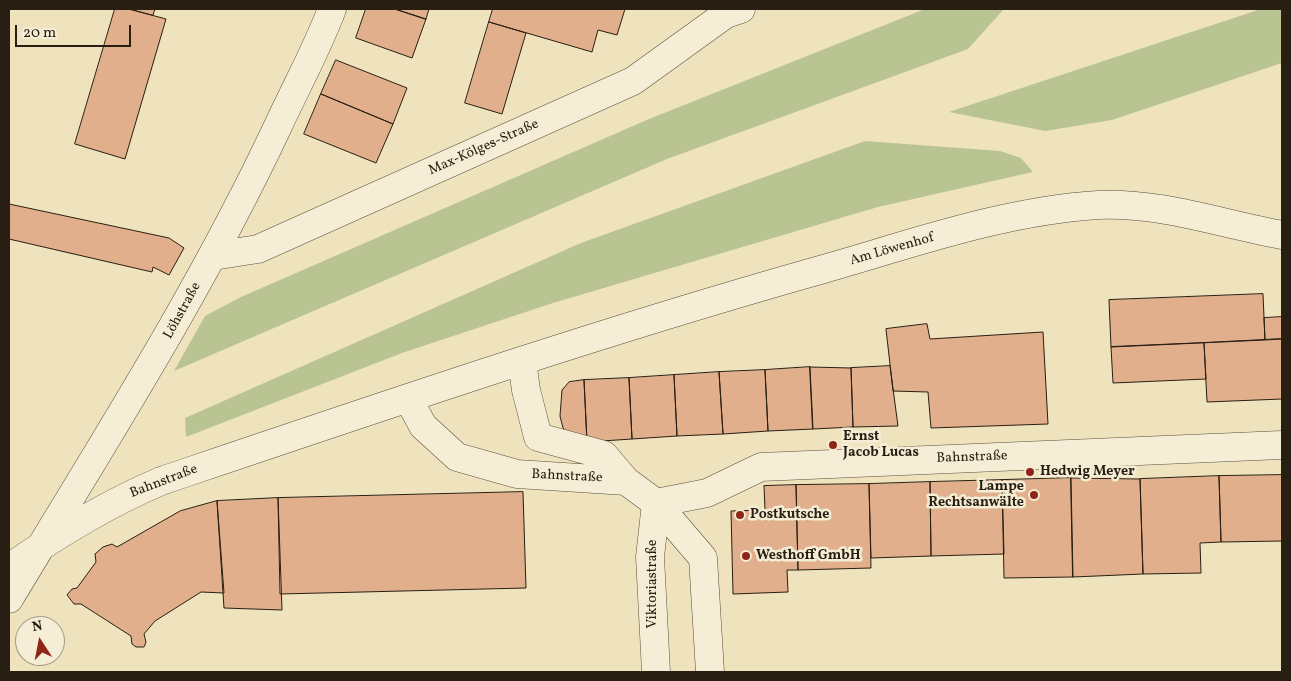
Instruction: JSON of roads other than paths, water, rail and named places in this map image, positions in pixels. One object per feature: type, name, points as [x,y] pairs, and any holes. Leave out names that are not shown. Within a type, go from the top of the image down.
[{"type":"street","name":"Löhstraße","points":[[9,599],[164,345],[214,256],[263,158],[332,9]]},
{"type":"street","name":"Max-Kölges-Straße","points":[[214,256],[258,249],[633,81],[730,11]]},
{"type":"street","name":"Am Löwenhof","points":[[522,361],[700,305],[1001,219],[1097,205],[1137,205],[1278,236]]},
{"type":"street","name":"Bahnstraße","points":[[9,568],[42,545],[133,493],[161,481],[522,361]]},
{"type":"street","points":[[522,361],[526,390],[538,436],[604,455],[626,480],[656,503]]},
{"type":"street","name":"Bahnstraße","points":[[408,398],[422,426],[457,458],[517,474],[626,480]]},
{"type":"street","name":"Bahnstraße","points":[[656,503],[707,493],[761,467],[1282,445]]},
{"type":"street","name":"Viktoriastraße","points":[[656,503],[650,557],[656,672]]},
{"type":"street","name":"Viktoriastraße","points":[[656,503],[703,558],[710,672]]},
{"type":"street","name":"Bahnstraße","points":[[9,553],[42,545]]},
{"type":"place","name":"Ernst Jacob Lucas","points":[[833,445]]},
{"type":"place","name":"Hedwig Meyer","points":[[1030,472]]},
{"type":"place","name":"Lampe Rechtsanwälte","points":[[1034,495]]},
{"type":"place","name":"Postkutsche","points":[[740,515]]},
{"type":"place","name":"Westhoff GmbH","points":[[746,556]]}]
